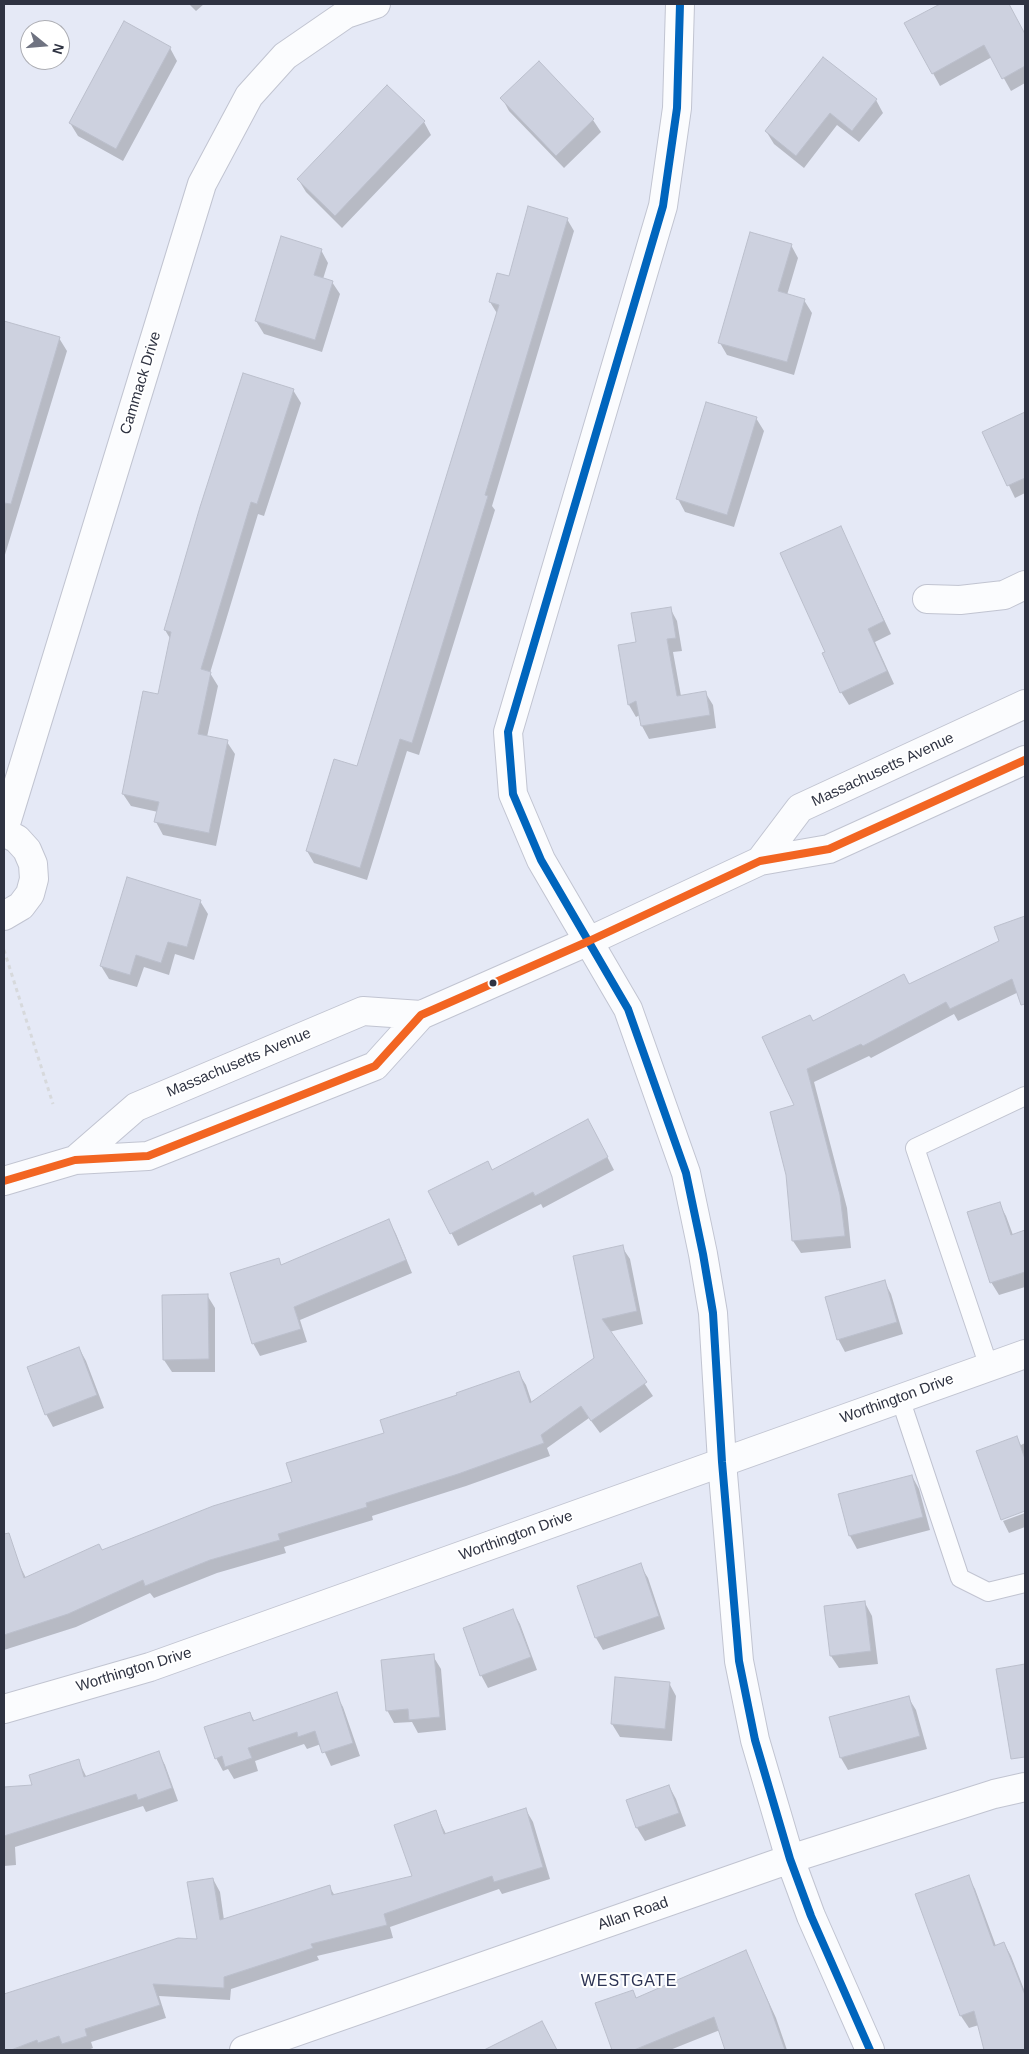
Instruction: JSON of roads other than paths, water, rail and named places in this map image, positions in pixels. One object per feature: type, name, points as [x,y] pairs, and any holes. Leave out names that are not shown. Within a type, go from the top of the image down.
[{"type":"street","name":"Cammack Drive","points":[[4,916],[21,906],[30,894],[34,879],[33,864],[27,850],[17,839],[4,831],[202,184],[249,96],[285,56],[346,14],[376,4]]},
{"type":"street","points":[[680,4],[677,108],[663,206],[508,732],[513,794],[541,860],[628,1009],[686,1173],[713,1313],[722,1462],[739,1661],[755,1740],[790,1859],[811,1916],[870,2050]]},
{"type":"street","points":[[927,599],[960,600],[1004,595],[1025,585]]},
{"type":"street","name":"Massachusetts Avenue","points":[[760,861],[800,808],[1025,704]]},
{"type":"street","name":"Massachusetts Avenue","points":[[4,1181],[75,1160],[148,1156],[375,1066],[421,1016],[589,941],[760,861],[829,850],[1025,760]]},
{"type":"street","name":"Massachusetts Avenue","points":[[75,1160],[136,1107],[354,1014],[363,1011],[421,1016]]},
{"type":"street","name":"Worthington Drive","points":[[4,1709],[150,1667],[1025,1354]]},
{"type":"street","name":"Allan Road","points":[[244,2050],[790,1859],[994,1794],[1025,1787]]},
{"type":"lane","points":[[989,1367],[915,1148],[1025,1096]]},
{"type":"lane","points":[[900,1398],[960,1578],[988,1592],[1025,1583]]},
{"type":"district","name":"WESTGATE","points":[[629,1982]]}]
